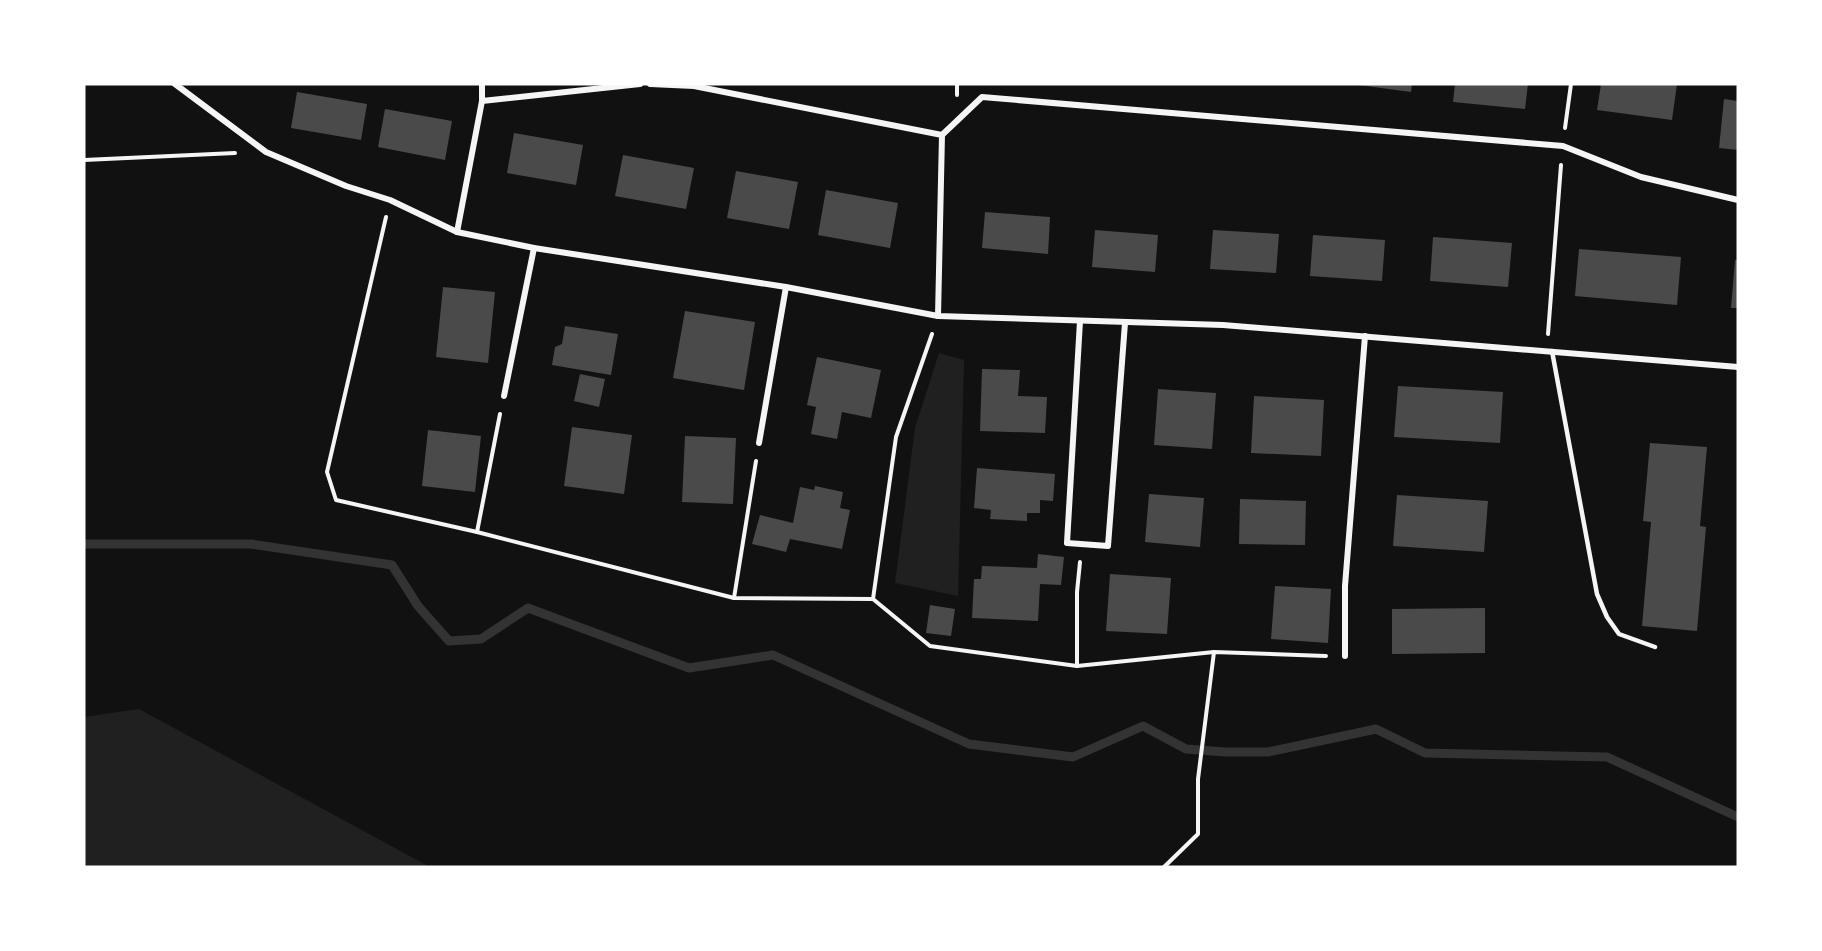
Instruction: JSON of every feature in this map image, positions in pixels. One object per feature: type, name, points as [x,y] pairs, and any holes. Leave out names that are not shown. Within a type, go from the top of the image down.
[{"type":"street","points":[[175,84],[266,152],[346,186],[390,200],[457,232],[534,248],[786,287],[938,316],[1223,325],[1738,367]]},
{"type":"street","points":[[457,232],[482,101],[482,84]]},
{"type":"street","points":[[482,101],[640,84]]},
{"type":"street","points":[[650,84],[694,86],[942,135]]},
{"type":"street","points":[[938,316],[942,135],[982,97],[1563,146],[1641,177],[1738,200]]},
{"type":"street","points":[[504,396],[534,248]]},
{"type":"street","points":[[759,443],[786,287]]},
{"type":"street","points":[[1080,321],[1066,543],[1108,546],[1125,322]]},
{"type":"street","points":[[1345,656],[1345,586],[1365,336]]},
{"type":"lane","points":[[1549,351],[1597,594],[1607,617],[1619,634],[1655,647]]},
{"type":"path","points":[[1549,351],[1563,146],[1571,84]]},
{"type":"path","points":[[84,160],[266,152]]},
{"type":"path","points":[[390,200],[327,472],[336,500],[477,532],[734,598],[873,599],[930,646],[1077,666],[1214,652],[1345,656]]},
{"type":"path","points":[[873,599],[896,437],[938,316]]},
{"type":"path","points":[[477,532],[504,396]]},
{"type":"path","points":[[734,598],[759,443]]},
{"type":"path","points":[[1077,666],[1077,592],[1082,544]]},
{"type":"path","points":[[1164,867],[1198,834],[1198,779],[1214,652]]},
{"type":"shaded area","points":[[939,353],[964,360],[958,596],[895,583],[915,428]]},
{"type":"shaded area","points":[[139,709],[430,867],[84,867],[84,717]]},
{"type":"building","points":[[1351,84],[1412,84],[1411,92]]},
{"type":"building","points":[[1455,84],[1528,84],[1525,109],[1453,102]]},
{"type":"building","points":[[1601,84],[1677,84],[1672,120],[1597,110]]},
{"type":"building","points":[[297,92],[367,104],[361,140],[291,128]]},
{"type":"building","points":[[1724,99],[1738,101],[1738,150],[1719,148]]},
{"type":"building","points":[[385,109],[452,121],[445,160],[378,147]]},
{"type":"building","points":[[514,133],[583,145],[576,185],[507,173]]},
{"type":"building","points":[[623,155],[694,168],[686,209],[615,196]]},
{"type":"building","points":[[736,171],[798,182],[789,229],[727,218]]},
{"type":"building","points":[[826,190],[898,203],[890,248],[818,235]]},
{"type":"building","points":[[985,212],[1050,217],[1048,254],[982,248]]},
{"type":"building","points":[[1095,230],[1158,235],[1155,272],[1092,267]]},
{"type":"building","points":[[1213,230],[1279,234],[1276,273],[1210,269]]},
{"type":"building","points":[[1313,235],[1385,240],[1382,281],[1310,276]]},
{"type":"building","points":[[1433,237],[1512,243],[1508,287],[1430,281]]},
{"type":"building","points":[[1579,249],[1681,257],[1677,305],[1575,296]]},
{"type":"building","points":[[1735,260],[1738,260],[1738,308],[1731,308]]},
{"type":"building","points":[[443,287],[495,292],[488,363],[436,357]]},
{"type":"building","points":[[685,311],[755,322],[744,390],[673,378]]},
{"type":"building","points":[[565,326],[618,334],[611,375],[552,365],[555,347],[562,344]]},
{"type":"building","points":[[817,357],[881,370],[871,418],[842,412],[837,439],[811,434],[816,407],[807,405]]},
{"type":"building","points":[[982,369],[1020,370],[1018,396],[1047,397],[1045,433],[980,431]]},
{"type":"building","points":[[580,374],[605,379],[599,407],[574,401]]},
{"type":"building","points":[[1398,386],[1503,392],[1500,443],[1394,437]]},
{"type":"building","points":[[1158,389],[1216,393],[1212,449],[1154,445]]},
{"type":"building","points":[[1254,396],[1324,400],[1321,456],[1251,453]]},
{"type":"building","points":[[572,427],[632,435],[624,494],[564,486]]},
{"type":"building","points":[[428,430],[481,436],[475,492],[422,486]]},
{"type":"building","points":[[685,436],[736,438],[733,504],[682,502]]},
{"type":"building","points":[[1650,443],[1707,447],[1700,526],[1706,527],[1697,631],[1642,626],[1651,522],[1643,521]]},
{"type":"building","points":[[977,468],[1055,474],[1053,501],[1040,500],[1040,513],[1027,513],[1027,521],[990,519],[991,510],[974,508]]},
{"type":"building","points":[[815,486],[843,492],[840,508],[850,510],[842,549],[790,539],[786,552],[752,544],[760,515],[793,523],[800,487],[814,490]]},
{"type":"building","points":[[1149,494],[1204,498],[1200,547],[1145,542]]},
{"type":"building","points":[[1397,495],[1488,501],[1484,552],[1393,546]]},
{"type":"building","points":[[1240,499],[1306,501],[1305,545],[1239,544]]},
{"type":"building","points":[[1038,554],[1064,557],[1061,585],[1040,584],[1038,621],[972,618],[974,579],[981,579],[982,566],[1037,568]]},
{"type":"building","points":[[1110,574],[1171,578],[1167,634],[1106,631]]},
{"type":"building","points":[[1275,586],[1331,589],[1328,643],[1271,639]]},
{"type":"building","points":[[930,605],[955,609],[951,636],[926,633]]},
{"type":"building","points":[[1485,608],[1485,653],[1392,654],[1392,609]]},
{"type":"waterway","points":[[84,544],[251,544],[392,565],[418,606],[449,641],[481,639],[528,608],[689,668],[773,655],[969,744],[1073,757],[1143,726],[1186,749],[1268,752],[1376,729],[1425,753],[1607,757],[1738,817]]}]
